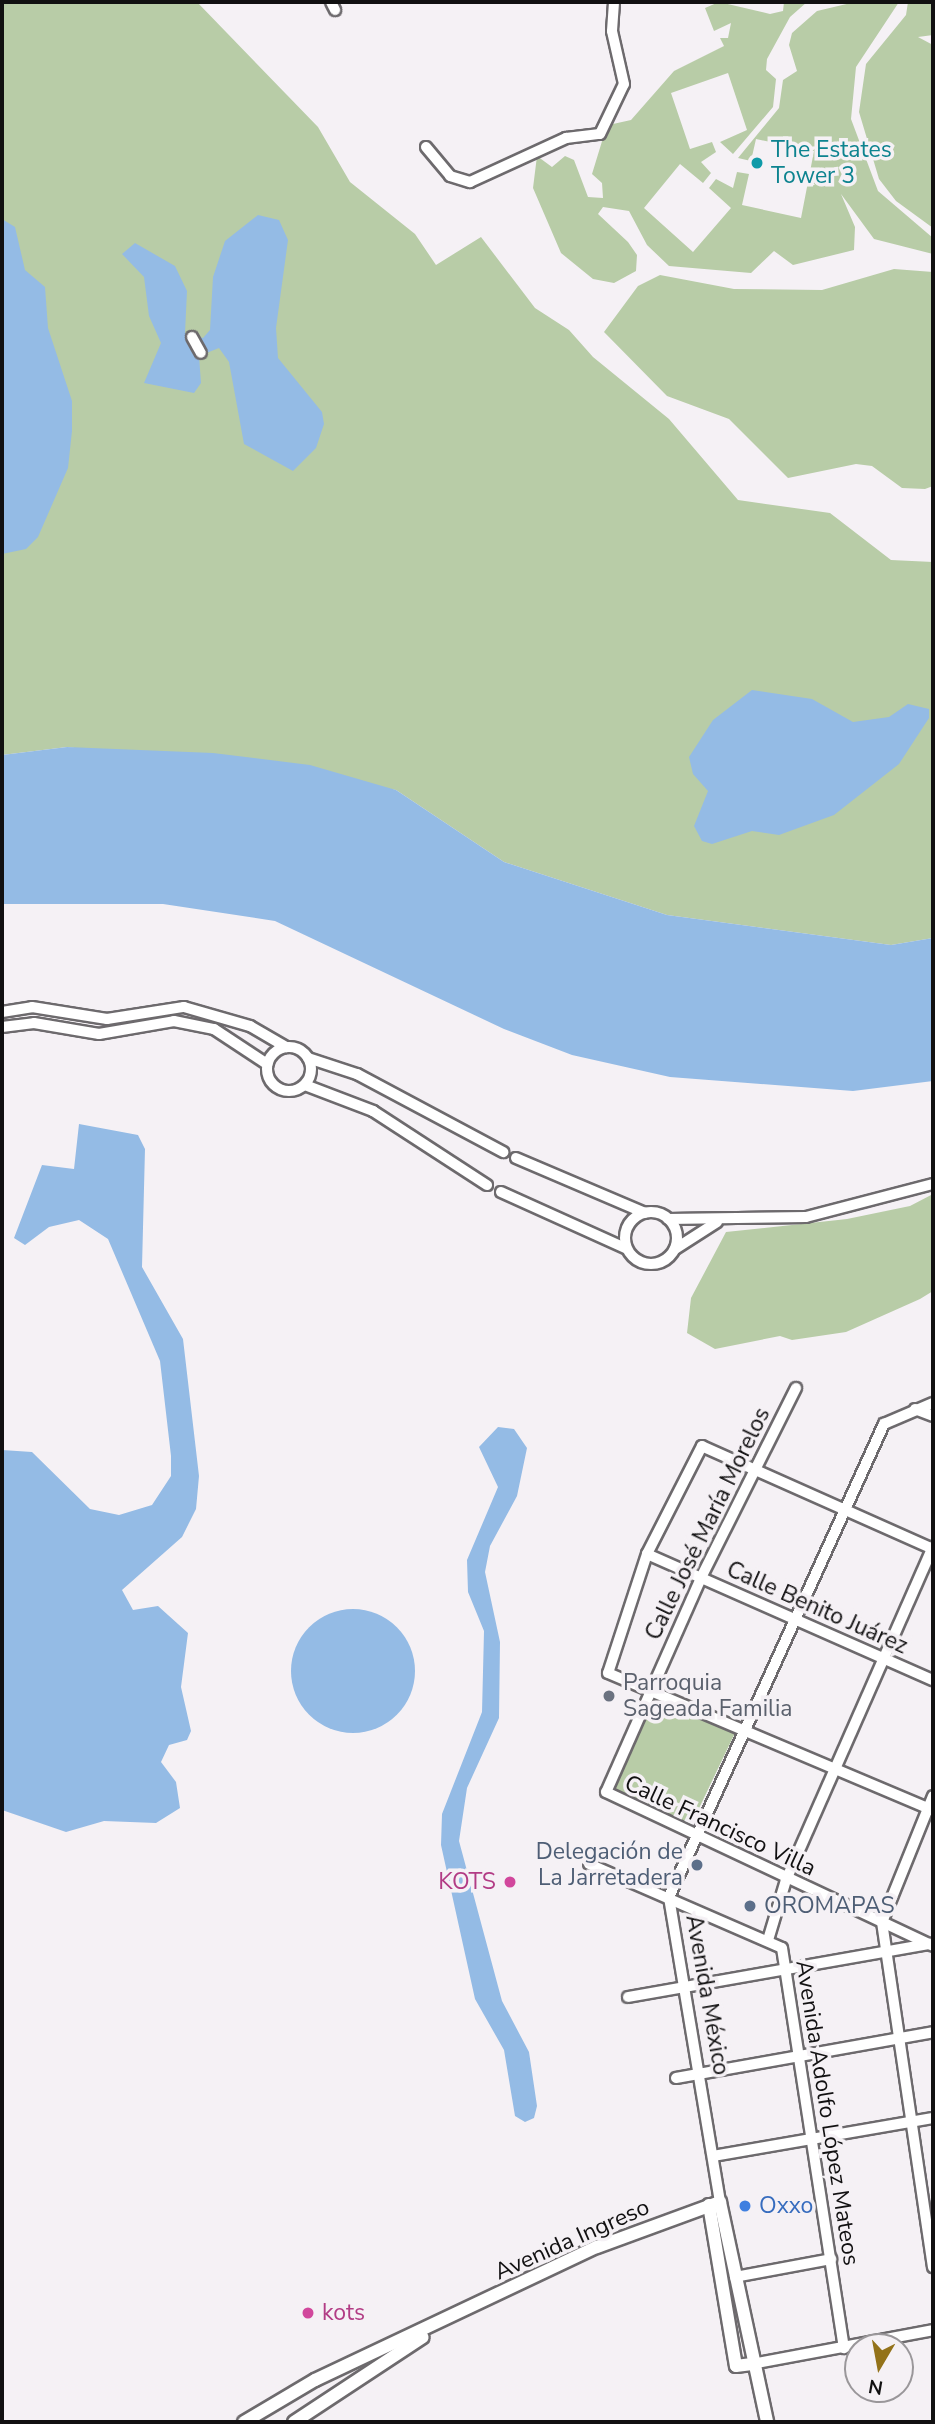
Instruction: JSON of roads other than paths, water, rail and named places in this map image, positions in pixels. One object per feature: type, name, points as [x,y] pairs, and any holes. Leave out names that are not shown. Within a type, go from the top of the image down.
[{"type":"street","points":[[331,2],[335,10],[338,2]]},
{"type":"street","points":[[426,147],[450,176],[470,182],[566,138],[600,134],[624,86],[612,31],[614,2]]},
{"type":"street","points":[[192,337],[201,353]]},
{"type":"street","points":[[2,1012],[32,1007],[107,1019],[184,1007],[250,1026],[308,1058],[367,1079],[503,1152]]},
{"type":"street","points":[[2,1027],[34,1023],[99,1034],[173,1021],[214,1029],[267,1064],[278,1088],[305,1085],[373,1111],[487,1185]]},
{"type":"street","points":[[267,1064],[286,1047]]},
{"type":"street","points":[[305,1085],[308,1058]]},
{"type":"street","points":[[516,1158],[645,1213],[668,1219],[718,1221],[806,1217],[933,1184]]},
{"type":"street","points":[[501,1192],[627,1249],[640,1262],[656,1264],[718,1221]]},
{"type":"street","points":[[627,1249],[627,1227],[645,1213]]},
{"type":"street","points":[[668,1219],[677,1233],[675,1249]]},
{"type":"street","name":"Calle José María Morelos","points":[[606,1792],[648,1692],[701,1578],[796,1388]]},
{"type":"street","name":"Avenida México","points":[[715,2204],[735,2277],[752,2364],[736,2366],[715,2204],[712,2156],[669,1898],[692,1835],[884,1424],[933,1403]]},
{"type":"street","points":[[915,1409],[933,1416]]},
{"type":"street","points":[[931,1809],[608,1673],[647,1554],[702,1446],[933,1549]]},
{"type":"street","name":"Avenida Adolfo López Mateos","points":[[844,2348],[782,1948],[768,1940],[786,1880],[933,1549]]},
{"type":"street","name":"Calle Benito Juárez","points":[[647,1554],[933,1680]]},
{"type":"street","name":"Calle Francisco Villa","points":[[606,1792],[786,1880],[931,1945]]},
{"type":"street","points":[[933,1796],[931,1809],[882,1922],[933,2267]]},
{"type":"street","points":[[589,1864],[768,1940]]},
{"type":"street","points":[[628,1997],[931,1945]]},
{"type":"street","points":[[676,2078],[933,2032]]},
{"type":"street","points":[[712,2156],[933,2118]]},
{"type":"street","name":"Avenida Ingreso","points":[[244,2422],[315,2381],[443,2323],[597,2247],[715,2204]]},
{"type":"street","points":[[735,2277],[831,2259]]},
{"type":"street","name":"Avenida Ingreso","points":[[293,2422],[443,2323]]},
{"type":"street","points":[[914,2334],[933,2330]]},
{"type":"street","points":[[767,2422],[752,2364],[844,2348]]},
{"type":"street","points":[[315,2381],[326,2384],[325,2403]]},
{"type":"water","points":[[258,215],[279,220],[288,240],[276,328],[278,358],[322,412],[324,424],[316,448],[293,471],[244,444],[229,362],[219,348],[199,356],[201,383],[194,393],[144,383],[161,343],[149,316],[144,277],[122,254],[135,243],[175,266],[187,291],[185,333],[203,338],[210,330],[213,277],[225,241]]},
{"type":"water","points":[[2,219],[15,227],[25,270],[45,287],[48,328],[72,401],[72,431],[68,468],[38,537],[26,549],[2,554]]},
{"type":"water","points":[[752,690],[812,699],[853,722],[889,717],[908,704],[929,709],[929,718],[899,764],[834,815],[779,835],[752,831],[712,844],[702,841],[694,826],[708,791],[693,774],[689,757],[713,720]]},
{"type":"water","points":[[67,747],[213,753],[310,765],[396,790],[504,862],[667,915],[891,945],[933,938],[933,1081],[853,1091],[670,1077],[572,1055],[504,1029],[275,921],[163,904],[2,904],[2,755]]},
{"type":"water","points":[[79,1124],[138,1135],[145,1149],[142,1267],[183,1339],[199,1476],[196,1509],[182,1537],[122,1590],[133,1610],[158,1606],[188,1633],[181,1687],[191,1731],[187,1740],[169,1745],[161,1762],[176,1782],[180,1808],[156,1823],[104,1821],[66,1832],[2,1810],[2,1450],[32,1452],[90,1509],[119,1515],[152,1505],[171,1476],[160,1361],[108,1239],[79,1220],[49,1227],[25,1245],[14,1238],[42,1165],[74,1169]]},
{"type":"water","points":[[498,1427],[514,1429],[527,1448],[517,1496],[490,1546],[485,1572],[500,1642],[499,1718],[467,1788],[459,1841],[502,2001],[529,2052],[537,2106],[534,2118],[525,2122],[515,2116],[504,2050],[475,1999],[441,1845],[442,1814],[482,1712],[484,1631],[468,1592],[467,1560],[498,1487],[479,1447]]},
{"type":"water","points":[[353,1609],[377,1614],[397,1627],[410,1647],[415,1671],[410,1695],[397,1715],[377,1728],[353,1733],[329,1728],[309,1715],[296,1695],[291,1671],[296,1647],[309,1627],[329,1614]]},
{"type":"place","name":"The Estates Tower 3","points":[[757,163]]},
{"type":"place","name":"Parroquia Sageada Familia","points":[[609,1696]]},
{"type":"place","name":"Delegación de La Jarretadera","points":[[697,1865]]},
{"type":"place","name":"KOTS","points":[[510,1882]]},
{"type":"place","name":"OROMAPAS","points":[[750,1906]]},
{"type":"place","name":"Oxxo","points":[[745,2206]]},
{"type":"place","name":"kots","points":[[308,2313]]}]
